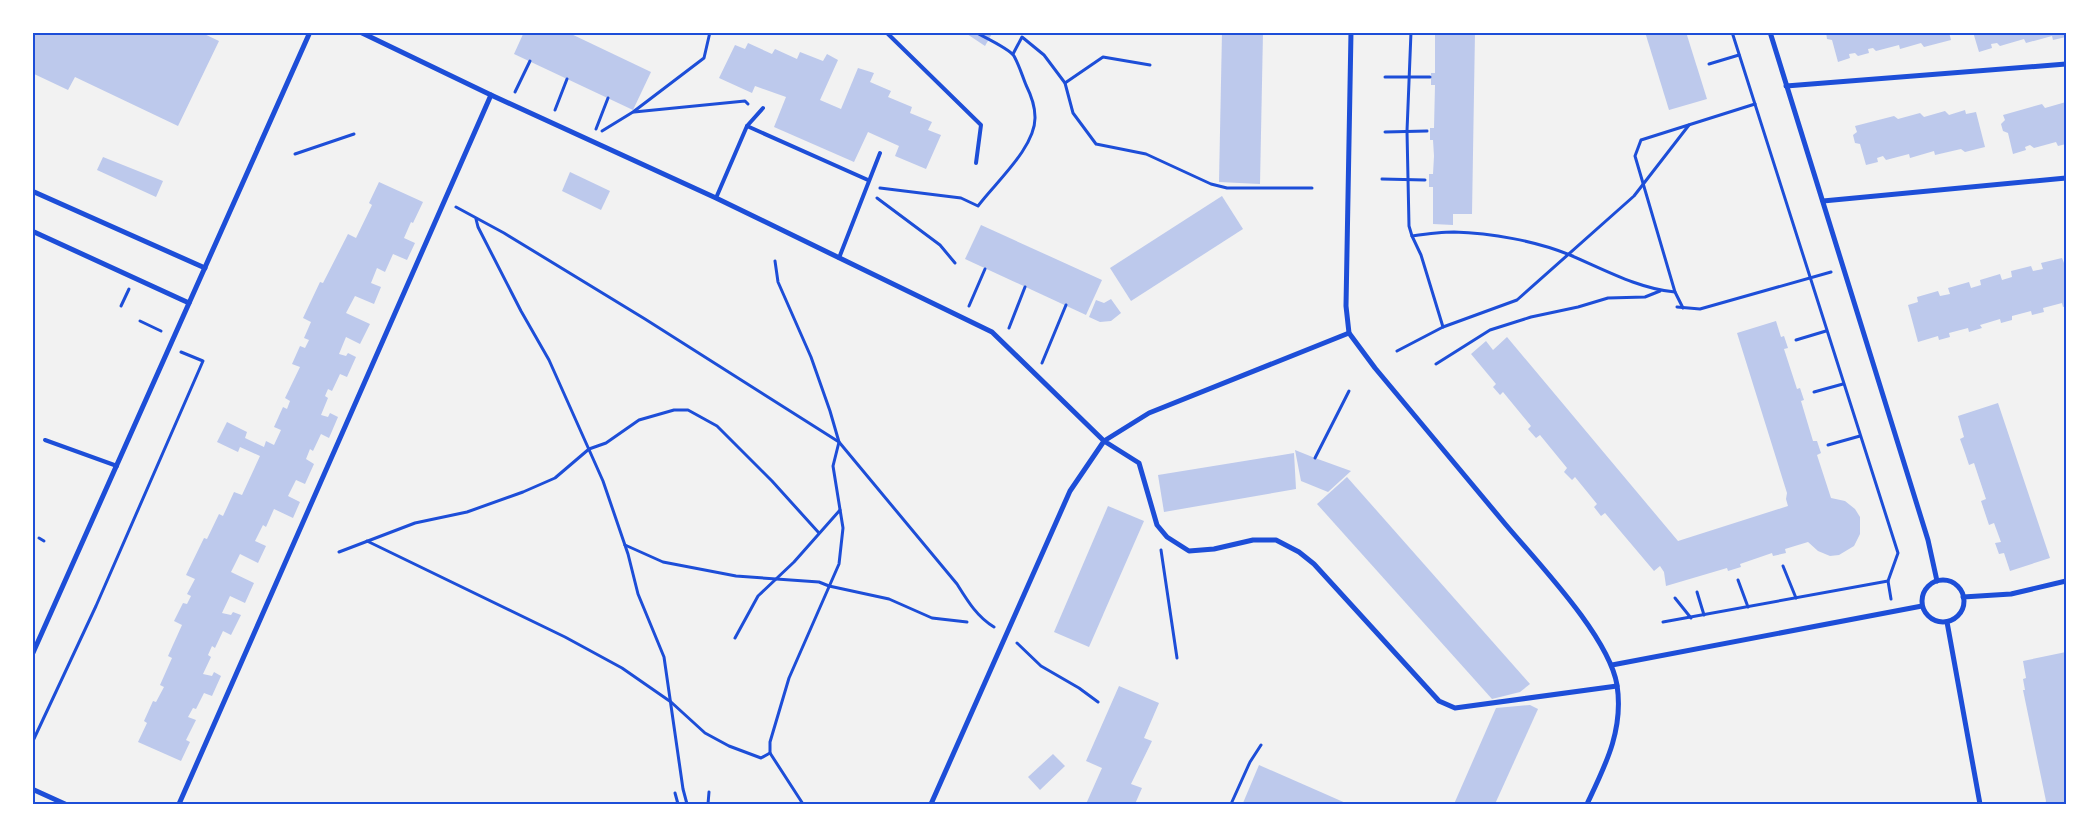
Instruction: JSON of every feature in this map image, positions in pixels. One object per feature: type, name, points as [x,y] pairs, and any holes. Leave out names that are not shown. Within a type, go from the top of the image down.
[{"type":"street","points":[[32,655],[310,32]]},
{"type":"street","points":[[360,32],[510,104],[716,198],[992,332],[1104,441],[1139,463],[1157,525],[1167,536],[1189,551],[1214,549],[1253,540],[1276,540],[1299,552],[1314,564],[1438,701],[1455,708],[1617,686]]},
{"type":"street","points":[[1351,32],[1346,306],[1349,333],[1375,368],[1579,613],[1612,665],[1617,686],[1619,708],[1611,752],[1587,804]]},
{"type":"street","points":[[1770,32],[1928,540],[1938,581]]},
{"type":"street","points":[[1786,86],[2066,64]]},
{"type":"street","points":[[179,804],[491,95]]},
{"type":"street","points":[[1823,201],[2066,178]]},
{"type":"street","points":[[32,190],[205,268]]},
{"type":"street","points":[[32,231],[190,303]]},
{"type":"street","points":[[931,804],[1070,491],[1104,441],[1149,413],[1349,333]]},
{"type":"street","points":[[1938,581],[1951,582],[1956,585],[1963,597],[1962,610],[1953,620],[1947,622],[1928,617],[1922,606],[1925,590],[1930,584],[1938,581]]},
{"type":"street","points":[[1963,597],[2011,594],[2066,581]]},
{"type":"street","points":[[1612,665],[1922,606]]},
{"type":"street","points":[[1947,622],[1980,804]]},
{"type":"street","points":[[32,789],[65,804]]},
{"type":"lane","points":[[886,32],[981,125],[976,163]]},
{"type":"lane","points":[[716,198],[747,126],[763,108]]},
{"type":"lane","points":[[747,126],[868,180]]},
{"type":"lane","points":[[839,258],[864,189],[880,153]]},
{"type":"lane","points":[[45,440],[117,466]]},
{"type":"path","points":[[594,135],[633,112],[704,58],[710,32]]},
{"type":"path","points":[[975,32],[1013,54],[1022,37],[1044,55],[1065,83],[1073,113],[1096,144],[1146,154],[1211,184],[1227,188],[1312,188]]},
{"type":"path","points":[[1411,32],[1408,130],[1409,226],[1421,255],[1442,327]]},
{"type":"path","points":[[1732,32],[1898,553],[1888,581],[1894,612]]},
{"type":"path","points":[[1710,64],[1739,55]]},
{"type":"path","points":[[1065,83],[1103,56],[1150,65]]},
{"type":"path","points":[[510,104],[530,61]]},
{"type":"path","points":[[1385,77],[1430,77]]},
{"type":"path","points":[[550,122],[567,79]]},
{"type":"path","points":[[592,142],[608,98]]},
{"type":"path","points":[[633,112],[745,101],[758,113]]},
{"type":"path","points":[[1683,308],[1675,292],[1635,156],[1641,140],[1755,104]]},
{"type":"path","points":[[1397,351],[1442,327],[1517,300],[1634,196],[1689,125]]},
{"type":"path","points":[[1385,132],[1427,131]]},
{"type":"path","points":[[295,154],[354,134]]},
{"type":"path","points":[[1382,179],[1425,180]]},
{"type":"path","points":[[864,189],[940,245],[955,262]]},
{"type":"path","points":[[445,201],[645,319],[839,442],[957,584],[971,606],[988,623],[1006,633],[1041,666],[1080,688],[1098,702]]},
{"type":"path","points":[[476,218],[478,227],[512,294],[549,360],[603,481],[625,545],[638,594],[664,657],[683,789],[687,804]]},
{"type":"path","points":[[1412,236],[1452,232],[1485,234],[1569,255],[1660,291],[1675,292]]},
{"type":"path","points":[[775,261],[778,282],[810,357],[839,442],[833,466],[843,528],[839,564],[789,678],[770,742],[770,753],[803,804]]},
{"type":"path","points":[[1677,307],[1700,309],[1844,268]]},
{"type":"path","points":[[964,318],[985,269]]},
{"type":"path","points":[[1003,342],[1025,287]]},
{"type":"path","points":[[121,306],[129,288]]},
{"type":"path","points":[[1436,364],[1490,330],[1531,317],[1578,307],[1608,298],[1645,297],[1660,291]]},
{"type":"path","points":[[1037,375],[1066,306]]},
{"type":"path","points":[[140,321],[161,331]]},
{"type":"path","points":[[1796,340],[1826,331]]},
{"type":"path","points":[[32,743],[96,606],[203,361]]},
{"type":"path","points":[[1814,392],[1843,384]]},
{"type":"path","points":[[1315,458],[1349,391]]},
{"type":"path","points":[[339,552],[415,523],[467,512],[523,492],[555,478],[589,449],[606,442],[639,420],[674,410],[688,410],[717,426],[772,481],[819,533]]},
{"type":"path","points":[[1828,445],[1860,436]]},
{"type":"path","points":[[735,638],[758,596],[794,562],[840,509]]},
{"type":"path","points":[[1157,525],[1177,658]]},
{"type":"path","points":[[39,538],[44,541]]},
{"type":"path","points":[[366,541],[565,637],[622,668],[670,702],[706,734],[729,746],[761,758],[770,753]]},
{"type":"path","points":[[625,545],[664,562],[736,576],[819,582],[829,586],[889,599],[932,618],[967,622]]},
{"type":"path","points":[[1782,566],[1796,598]]},
{"type":"path","points":[[1738,580],[1748,607]]},
{"type":"path","points":[[1662,622],[1888,581]]},
{"type":"path","points":[[1697,592],[1704,615]]},
{"type":"path","points":[[1675,598],[1691,618]]},
{"type":"path","points":[[1231,804],[1250,762],[1261,745]]},
{"type":"path","points":[[708,804],[709,792]]},
{"type":"path","points":[[675,793],[678,804]]},
{"type":"building","points":[[32,32],[200,32],[219,41],[178,126],[75,77],[68,90],[32,73]]},
{"type":"building","points":[[524,32],[567,32],[651,72],[633,110],[514,54]]},
{"type":"building","points":[[964,32],[993,32],[985,46]]},
{"type":"building","points":[[1222,32],[1263,32],[1260,184],[1219,182]]},
{"type":"building","points":[[1435,32],[1475,32],[1472,214],[1453,214],[1453,225],[1433,224],[1433,187],[1429,187],[1429,174],[1433,174],[1434,156],[1433,140],[1430,140],[1430,128],[1434,128],[1435,85],[1431,85],[1431,73],[1435,73]]},
{"type":"building","points":[[1645,32],[1686,32],[1707,99],[1669,110]]},
{"type":"building","points":[[1826,32],[1949,32],[1951,40],[1924,47],[1921,43],[1900,49],[1899,45],[1876,51],[1873,48],[1868,49],[1869,53],[1858,56],[1855,53],[1849,54],[1850,58],[1838,62],[1832,40],[1827,39]]},
{"type":"building","points":[[1973,32],[2066,32],[2066,37],[2053,40],[2052,36],[2026,43],[2024,39],[2000,46],[1997,43],[1991,44],[1992,48],[1979,52]]},
{"type":"building","points":[[748,43],[772,54],[775,49],[797,59],[800,52],[823,61],[827,54],[838,60],[820,100],[841,109],[858,68],[874,73],[870,82],[891,91],[888,97],[912,107],[910,113],[932,122],[928,130],[941,135],[926,169],[895,156],[899,146],[868,132],[854,162],[774,127],[786,97],[755,86],[752,93],[719,78],[735,45],[745,49]]},
{"type":"building","points":[[2066,102],[2066,144],[2058,146],[2056,142],[2034,148],[2030,145],[2025,147],[2026,150],[2013,154],[2008,133],[2003,131],[2001,124],[2005,120],[2003,115],[2042,104],[2045,108]]},
{"type":"building","points":[[1965,110],[1966,114],[1976,112],[1985,147],[1965,152],[1961,149],[1935,155],[1934,151],[1910,158],[1909,154],[1886,160],[1883,156],[1877,158],[1878,162],[1866,165],[1860,144],[1855,143],[1853,135],[1857,132],[1855,126],[1894,116],[1898,119],[1920,113],[1924,117],[1945,111],[1949,115]]},
{"type":"building","points":[[103,157],[163,181],[156,197],[97,170]]},
{"type":"building","points":[[570,172],[610,191],[601,210],[562,191]]},
{"type":"building","points":[[379,182],[423,202],[404,238],[415,243],[407,260],[393,254],[385,272],[377,268],[371,283],[381,287],[374,304],[355,296],[346,313],[370,324],[360,344],[346,337],[339,354],[346,356],[348,353],[356,357],[347,377],[340,374],[332,391],[328,389],[325,396],[328,398],[321,415],[328,417],[330,413],[338,417],[329,438],[321,434],[313,451],[310,449],[306,459],[314,464],[305,484],[296,480],[288,496],[300,502],[293,518],[274,509],[266,527],[263,525],[255,541],[266,546],[258,563],[240,554],[231,572],[254,583],[245,603],[230,596],[222,613],[231,615],[233,612],[241,615],[231,635],[223,631],[215,648],[212,646],[208,655],[211,657],[203,674],[212,676],[214,672],[221,676],[212,696],[204,693],[196,709],[193,708],[188,717],[196,720],[186,740],[190,742],[181,761],[138,742],[147,723],[144,721],[153,701],[156,702],[164,687],[160,685],[172,658],[168,656],[182,625],[174,621],[183,603],[187,604],[191,596],[187,594],[195,579],[186,575],[204,538],[207,539],[219,514],[223,516],[234,492],[242,495],[260,456],[240,447],[238,452],[217,442],[227,422],[247,432],[245,438],[264,447],[266,441],[274,445],[281,430],[274,427],[283,407],[287,409],[290,401],[285,398],[300,367],[292,364],[300,346],[305,348],[309,340],[304,338],[311,322],[303,318],[320,282],[323,283],[348,234],[356,238],[372,205],[369,203]]},
{"type":"building","points":[[1222,196],[1243,229],[1131,301],[1110,268]]},
{"type":"building","points":[[981,225],[1102,280],[1086,315],[965,259]]},
{"type":"building","points":[[2062,258],[2064,263],[2066,262],[2066,306],[2063,307],[2062,303],[2043,308],[2044,312],[2032,315],[2031,311],[2012,316],[2012,320],[2001,323],[2000,319],[1980,325],[1982,328],[1969,332],[1968,328],[1949,333],[1950,337],[1939,340],[1938,336],[1918,342],[1908,305],[1918,302],[1917,297],[1938,291],[1940,296],[1950,294],[1948,288],[1969,282],[1971,288],[1981,285],[1980,280],[2000,274],[2002,280],[2012,277],[2011,271],[2031,266],[2033,271],[2043,269],[2041,263]]},
{"type":"building","points":[[1111,299],[1121,313],[1111,321],[1100,322],[1089,317],[1096,300],[1104,303]]},
{"type":"building","points":[[1776,321],[1781,337],[1784,336],[1788,348],[1784,349],[1797,389],[1800,388],[1804,400],[1801,401],[1813,441],[1817,441],[1821,453],[1817,455],[1831,498],[1845,501],[1855,509],[1860,517],[1860,534],[1854,546],[1839,555],[1830,556],[1818,551],[1808,542],[1785,549],[1786,553],[1773,556],[1772,553],[1740,564],[1741,567],[1728,571],[1727,568],[1666,586],[1664,572],[1660,566],[1654,571],[1605,513],[1601,516],[1594,507],[1597,504],[1575,477],[1572,480],[1564,472],[1567,468],[1540,435],[1536,438],[1528,429],[1531,426],[1503,392],[1500,395],[1493,387],[1496,384],[1471,354],[1486,341],[1493,350],[1507,337],[1678,541],[1788,506],[1787,493],[1737,333]]},
{"type":"building","points":[[1998,403],[2050,558],[2010,571],[2004,553],[1999,554],[1995,543],[2001,542],[1994,523],[1989,525],[1981,501],[1986,499],[1974,463],[1969,465],[1960,439],[1964,437],[1958,416]]},
{"type":"building","points":[[1295,450],[1351,471],[1328,492],[1301,481]]},
{"type":"building","points":[[1294,453],[1296,489],[1164,512],[1158,475]]},
{"type":"building","points":[[1347,477],[1530,684],[1520,692],[1492,699],[1317,504]]},
{"type":"building","points":[[1108,506],[1144,521],[1089,647],[1054,632]]},
{"type":"building","points":[[2066,652],[2066,804],[2045,804],[2046,801],[2023,690],[2025,690],[2023,679],[2026,678],[2023,661]]},
{"type":"building","points":[[1119,686],[1159,703],[1144,738],[1152,741],[1131,784],[1142,788],[1135,804],[1086,804],[1102,768],[1086,761]]},
{"type":"building","points":[[1530,705],[1538,709],[1495,804],[1454,804],[1496,708]]},
{"type":"building","points":[[1053,754],[1065,766],[1040,790],[1028,777]]},
{"type":"building","points":[[1259,765],[1348,804],[1243,803]]}]
